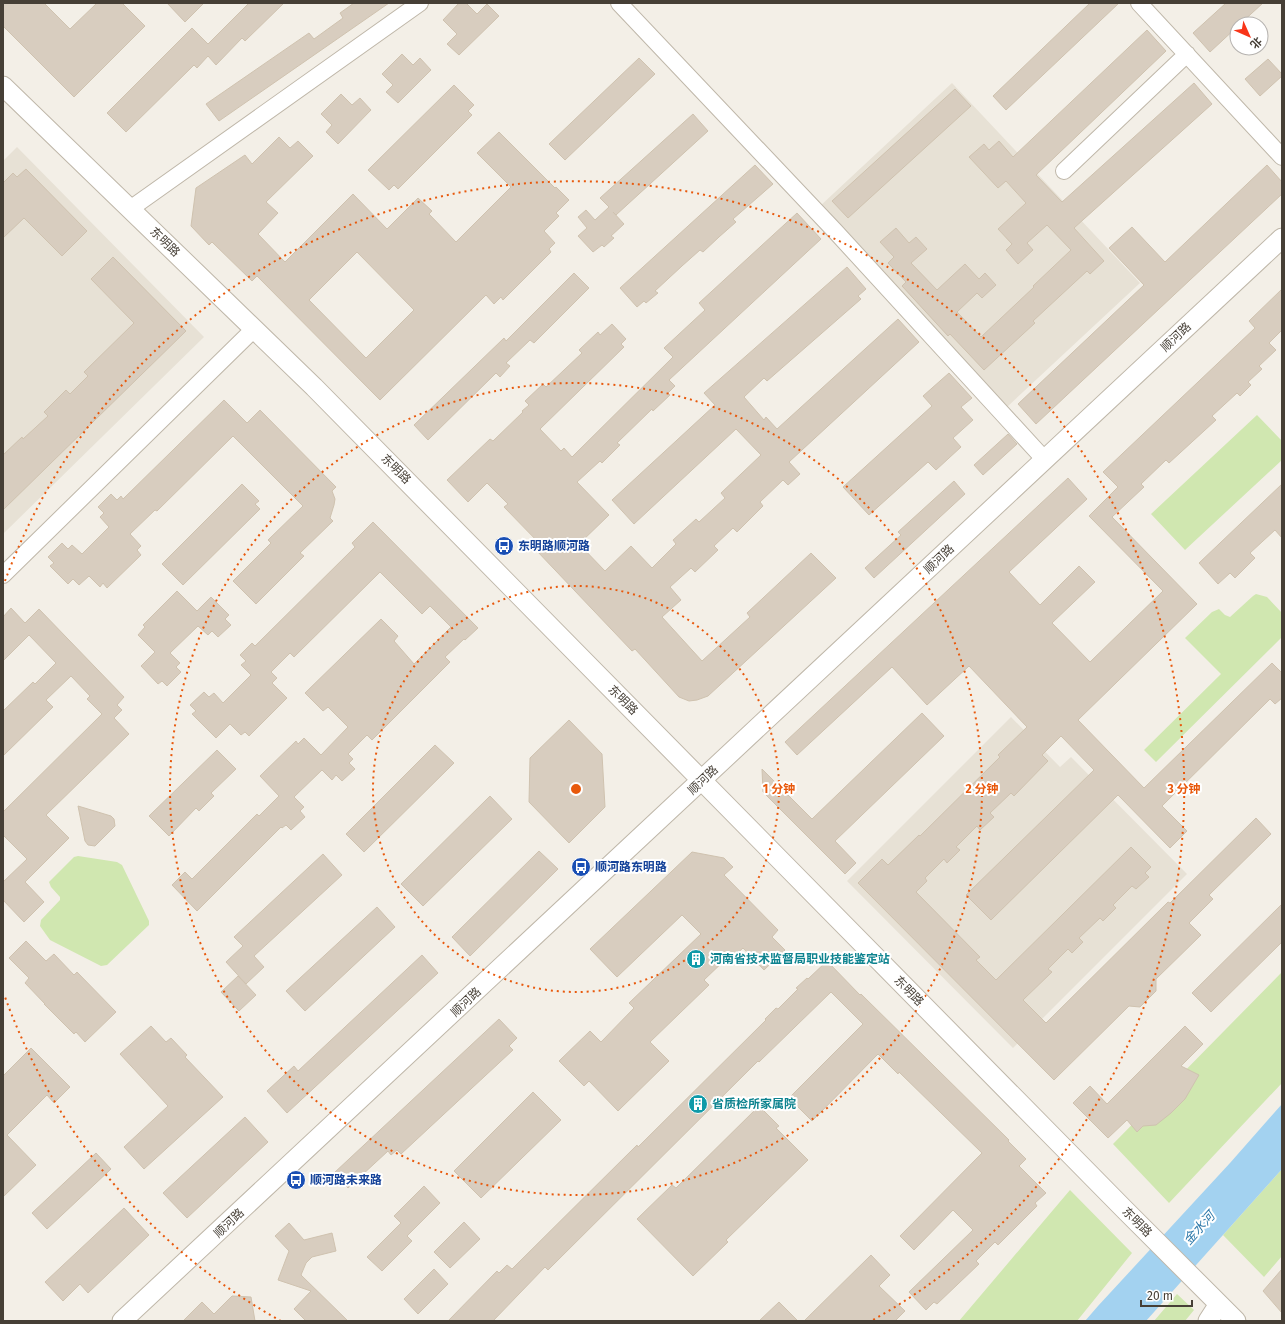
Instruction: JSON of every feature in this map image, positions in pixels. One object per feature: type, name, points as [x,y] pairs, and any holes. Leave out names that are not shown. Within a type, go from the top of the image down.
[{"type":"street","points":[[130,209],[420,3]]},
{"type":"street","points":[[619,3],[835,230],[1046,460]]},
{"type":"street","points":[[1140,3],[1282,156]]},
{"type":"street","points":[[1064,171],[1187,54]]},
{"type":"street","name":"东明路","points":[[3,86],[314,387],[1236,1321]]},
{"type":"street","name":"顺河路","points":[[122,1321],[1046,460],[1282,238]]},
{"type":"street","points":[[3,575],[254,329]]},
{"type":"street","points":[[1208,1321],[1219,1304]]},
{"type":"shaded area","points":[[952,83],[1140,283],[1007,407],[819,207]]},
{"type":"shaded area","points":[[17,147],[204,337],[3,534],[3,161]]},
{"type":"shaded area","points":[[1011,717],[1060,767],[1071,757],[1187,874],[1013,1048],[847,881]]},
{"type":"green space","points":[[1257,415],[1282,441],[1282,460],[1185,550],[1151,514]]},
{"type":"green space","points":[[1256,594],[1267,597],[1282,613],[1282,637],[1156,762],[1144,750],[1221,674],[1185,638],[1212,612],[1219,609],[1225,615],[1230,617]]},
{"type":"green space","points":[[78,856],[117,862],[122,865],[149,921],[149,925],[107,965],[101,966],[50,940],[40,926],[41,920],[60,900],[60,897],[51,887],[49,882],[74,857]]},
{"type":"green space","points":[[1282,972],[1282,1083],[1169,1203],[1113,1144]]},
{"type":"green space","points":[[1282,1169],[1282,1256],[1264,1277],[1223,1235]]},
{"type":"green space","points":[[1070,1190],[1132,1253],[1077,1321],[959,1321]]},
{"type":"green space","points":[[1177,1294],[1194,1310],[1185,1321],[1154,1321]]},
{"type":"water","name":"金水河","points":[[1282,1104],[1282,1169],[1146,1321],[1085,1321],[1230,1163]]},
{"type":"building","points":[[3,3],[44,3],[70,29],[97,3],[122,3],[145,26],[74,97],[3,26]]},
{"type":"building","points":[[167,3],[204,3],[185,22]]},
{"type":"building","points":[[249,3],[284,3],[245,41],[242,38],[216,65],[208,56],[197,68],[194,65],[126,132],[107,113],[192,28],[208,44]]},
{"type":"building","points":[[354,3],[389,3],[219,121],[206,104],[309,33],[314,39],[343,18],[340,13]]},
{"type":"building","points":[[459,3],[466,3],[477,14],[487,4],[499,16],[459,55],[447,44],[457,34],[443,20]]},
{"type":"building","points":[[1090,3],[1119,3],[1006,110],[993,96]]},
{"type":"building","points":[[1226,3],[1263,3],[1249,16],[1229,16],[1229,34],[1210,52],[1193,33]]},
{"type":"building","points":[[1147,30],[1166,51],[1036,175],[1062,202],[1194,83],[1212,104],[1074,228],[1104,261],[1090,274],[1087,271],[1033,321],[1035,323],[984,370],[950,334],[948,336],[902,286],[906,282],[888,263],[894,257],[880,242],[896,228],[909,243],[916,237],[927,249],[911,263],[937,290],[965,264],[979,279],[985,273],[996,285],[982,298],[977,293],[957,312],[981,337],[1071,250],[1047,225],[1027,243],[1033,250],[1018,264],[1006,250],[1012,244],[998,229],[1026,203],[1006,181],[998,188],[969,157],[984,144],[989,150],[999,141],[1013,157]]},
{"type":"building","points":[[402,54],[413,65],[420,58],[431,70],[398,103],[386,92],[393,85],[382,74]]},
{"type":"building","points":[[639,58],[655,74],[565,160],[549,144]]},
{"type":"building","points":[[1268,59],[1282,74],[1282,76],[1260,96],[1245,79]]},
{"type":"building","points":[[454,85],[474,105],[468,111],[472,115],[398,189],[394,185],[389,190],[368,170]]},
{"type":"building","points":[[955,89],[971,106],[848,218],[832,201]]},
{"type":"building","points":[[341,94],[352,105],[360,98],[371,110],[338,144],[326,132],[332,125],[321,114]]},
{"type":"building","points":[[693,114],[708,131],[616,215],[613,212],[624,224],[611,236],[614,238],[604,247],[602,245],[593,252],[578,236],[587,228],[578,217],[586,210],[595,220],[609,207],[600,198]]},
{"type":"building","points":[[499,132],[569,200],[556,213],[559,216],[544,231],[555,243],[549,249],[551,252],[503,300],[501,297],[494,304],[486,295],[380,400],[257,276],[252,281],[212,242],[209,245],[191,226],[196,188],[245,155],[252,164],[279,137],[290,148],[298,141],[313,156],[266,202],[278,213],[258,234],[285,262],[353,194],[387,229],[418,198],[432,211],[429,214],[456,242],[511,187],[477,153]],"holes":[[[357,252],[414,310],[366,358],[309,300]]]},
{"type":"building","points":[[755,165],[773,184],[733,219],[736,222],[703,252],[700,250],[655,291],[658,293],[646,303],[644,301],[637,307],[620,288]]},
{"type":"building","points":[[1267,165],[1282,182],[1282,194],[1036,424],[1018,404],[1144,285],[1109,248],[1132,227],[1165,262]]},
{"type":"building","points":[[26,169],[87,231],[62,256],[24,218],[3,238],[3,183],[13,173],[17,177]]},
{"type":"building","points":[[797,213],[821,239],[669,380],[675,386],[668,393],[670,395],[653,411],[652,409],[617,443],[620,445],[602,463],[600,461],[577,482],[609,515],[579,544],[605,571],[631,546],[652,568],[676,544],[673,540],[696,519],[699,522],[725,498],[721,493],[761,455],[736,429],[634,524],[612,500],[715,405],[704,393],[847,267],[866,289],[858,296],[861,299],[767,381],[764,378],[744,397],[764,420],[766,417],[777,429],[898,319],[919,342],[789,462],[800,474],[788,485],[783,480],[760,502],[763,506],[737,532],[733,528],[714,546],[718,550],[695,572],[691,568],[670,587],[681,600],[662,617],[702,661],[750,617],[747,613],[811,553],[836,578],[708,696],[689,701],[679,697],[635,649],[632,651],[536,550],[541,545],[504,507],[508,504],[487,483],[468,502],[447,480],[490,439],[493,441],[523,412],[522,411],[529,405],[525,401],[543,384],[546,387],[582,353],[579,350],[598,332],[600,335],[612,324],[626,339],[621,344],[624,347],[540,429],[561,451],[564,448],[572,457],[673,357],[664,348],[705,310],[699,303]]},
{"type":"building","points":[[113,257],[186,331],[3,510],[3,455],[48,416],[44,412],[66,390],[70,394],[88,376],[84,372],[134,323],[91,279]]},
{"type":"building","points":[[574,273],[589,288],[534,343],[530,340],[506,363],[510,366],[500,377],[496,373],[428,440],[414,425],[504,338],[506,341]]},
{"type":"building","points":[[1282,289],[1282,330],[1269,343],[1276,350],[1259,366],[1262,369],[1248,382],[1251,385],[1240,396],[1237,393],[1212,416],[1216,420],[1169,463],[1166,460],[1141,484],[1144,487],[1112,517],[1197,604],[1078,720],[1144,788],[1272,663],[1282,673],[1282,698],[1275,704],[1270,699],[1162,806],[1187,831],[1170,848],[1118,795],[991,920],[966,895],[1094,770],[1061,736],[1042,755],[1048,761],[1014,796],[1011,793],[990,813],[994,817],[980,830],[977,826],[956,847],[960,850],[947,863],[944,859],[925,878],[927,881],[916,892],[980,957],[976,960],[996,980],[1131,847],[1151,867],[1145,873],[1149,877],[1136,889],[1132,886],[1113,905],[1116,908],[1103,921],[1100,918],[1079,938],[1083,942],[1072,953],[1068,949],[1048,969],[1052,972],[1023,1000],[1046,1023],[1168,902],[1170,903],[1256,818],[1271,834],[1209,895],[1213,899],[1189,923],[1201,935],[1156,979],[1156,991],[1140,1007],[1129,1006],[1054,1080],[858,883],[882,859],[888,865],[919,835],[920,836],[1000,757],[998,755],[1027,727],[969,666],[927,705],[892,667],[797,755],[785,742],[1068,478],[1087,499],[1009,572],[1040,605],[1079,566],[1095,582],[1052,623],[1090,662],[1163,591],[1089,516],[1118,487],[1103,472],[1255,328],[1249,321]]},
{"type":"building","points":[[949,373],[972,398],[961,407],[973,420],[953,438],[961,447],[936,470],[928,462],[869,515],[843,487],[932,406],[923,396]]},
{"type":"building","points":[[224,400],[247,423],[260,410],[336,487],[332,491],[335,499],[330,518],[333,521],[300,553],[304,556],[256,604],[233,581],[271,543],[268,540],[303,506],[233,436],[157,511],[155,510],[130,534],[141,546],[137,550],[141,555],[107,588],[103,583],[100,587],[89,576],[79,585],[73,579],[68,584],[50,566],[54,563],[48,557],[62,543],[68,549],[72,545],[82,554],[109,527],[100,517],[104,513],[98,507],[111,494],[117,500],[121,496],[123,499]]},
{"type":"building","points":[[1008,434],[1017,444],[983,475],[974,465]]},
{"type":"building","points":[[954,481],[965,494],[874,578],[865,568],[901,535],[898,532]]},
{"type":"building","points":[[242,484],[259,501],[255,504],[260,509],[183,585],[162,564]]},
{"type":"building","points":[[1282,484],[1282,538],[1275,530],[1250,553],[1255,558],[1235,578],[1230,573],[1218,584],[1199,563]]},
{"type":"building","points":[[373,522],[478,628],[445,657],[450,662],[372,740],[367,735],[348,754],[353,759],[349,763],[355,769],[342,781],[336,775],[332,780],[322,770],[294,797],[304,807],[300,811],[305,817],[291,830],[286,825],[282,828],[281,827],[197,911],[172,885],[185,872],[192,879],[257,814],[259,816],[279,796],[260,776],[296,741],[298,744],[304,738],[321,755],[348,727],[328,707],[323,711],[305,693],[381,619],[398,636],[394,641],[414,664],[451,627],[430,606],[422,614],[380,572],[294,657],[290,653],[271,672],[277,678],[272,683],[287,698],[249,736],[245,732],[241,735],[230,724],[216,738],[192,714],[196,711],[190,705],[204,692],[209,697],[214,693],[223,703],[251,675],[241,665],[246,661],[240,655],[252,643],[255,646],[355,547],[352,543]]},
{"type":"building","points":[[177,591],[197,611],[211,597],[229,615],[225,619],[231,625],[218,637],[212,631],[208,635],[198,626],[170,653],[180,663],[176,667],[181,672],[167,686],[162,681],[158,684],[141,666],[155,652],[138,635],[145,627],[143,625]]},
{"type":"building","points":[[11,608],[25,623],[39,609],[124,697],[117,705],[122,710],[114,718],[129,734],[46,815],[69,838],[25,882],[44,902],[24,922],[3,900],[3,882],[27,859],[3,835],[3,812],[102,714],[87,699],[90,696],[71,676],[46,700],[53,707],[3,756],[3,711],[33,682],[35,684],[56,663],[29,635],[3,661],[3,617]]},
{"type":"building","points":[[922,713],[944,736],[835,841],[856,863],[845,874],[763,792],[762,769],[812,819]]},
{"type":"building","points":[[569,720],[602,754],[605,807],[569,843],[529,802],[530,758]]},
{"type":"building","points":[[435,745],[454,763],[364,852],[346,834]]},
{"type":"building","points":[[217,750],[236,769],[211,793],[214,796],[199,811],[196,808],[169,836],[149,816]]},
{"type":"building","points":[[490,796],[512,819],[423,906],[401,884]]},
{"type":"building","points":[[78,806],[111,816],[114,819],[115,826],[95,846],[88,845],[85,841]]},
{"type":"building","points":[[539,851],[558,869],[470,956],[452,937]]},
{"type":"building","points":[[692,852],[724,858],[733,867],[724,875],[778,930],[772,937],[785,950],[764,970],[743,948],[729,961],[727,958],[704,980],[709,985],[650,1042],[669,1061],[618,1111],[589,1081],[584,1086],[559,1061],[590,1031],[601,1042],[634,1008],[629,1003],[701,934],[682,915],[617,977],[590,949]]},
{"type":"building","points":[[323,854],[342,875],[254,956],[264,967],[246,984],[226,962],[243,946],[234,937]]},
{"type":"building","points":[[1282,904],[1282,942],[1211,1012],[1192,993]]},
{"type":"building","points":[[377,907],[395,927],[305,1011],[286,991]]},
{"type":"building","points":[[26,941],[46,961],[54,954],[74,975],[77,972],[116,1012],[85,1042],[76,1032],[74,1034],[25,983],[29,978],[9,958]]},
{"type":"building","points":[[422,955],[438,973],[287,1113],[267,1091],[294,1066],[298,1071]]},
{"type":"building","points":[[827,961],[1009,1140],[1008,1141],[1026,1159],[1019,1166],[1046,1193],[1035,1203],[1037,1206],[998,1245],[995,1242],[976,1261],[979,1264],[937,1304],[934,1302],[926,1310],[909,1292],[973,1230],[953,1210],[914,1250],[900,1236],[982,1153],[899,1072],[898,1074],[878,1054],[812,1121],[789,1098],[863,1024],[831,992],[759,1062],[758,1061],[548,1270],[545,1267],[493,1321],[448,1321],[497,1271],[499,1273],[507,1265],[512,1269],[637,1145],[638,1147],[766,1020],[765,1019],[776,1008],[778,1009],[798,989],[796,988]]},
{"type":"building","points":[[238,976],[256,995],[239,1011],[221,992]]},
{"type":"building","points":[[499,1019],[517,1038],[509,1046],[513,1050],[401,1154],[397,1150],[391,1155],[388,1151],[348,1188],[334,1173]]},
{"type":"building","points":[[151,1026],[166,1042],[171,1038],[187,1055],[185,1057],[223,1097],[144,1169],[124,1147],[168,1106],[120,1054]]},
{"type":"building","points":[[1185,1026],[1203,1044],[1181,1066],[1199,1075],[1185,1099],[1156,1125],[1143,1126],[1137,1132],[1127,1120],[1108,1138],[1073,1103],[1090,1086],[1107,1104]]},
{"type":"building","points":[[31,1048],[70,1087],[54,1103],[47,1095],[7,1135],[36,1165],[3,1197],[3,1076]]},
{"type":"building","points":[[533,1092],[561,1120],[481,1198],[454,1171]]},
{"type":"building","points":[[759,1106],[779,1126],[776,1128],[808,1160],[726,1240],[728,1242],[693,1276],[637,1219],[672,1185],[676,1188]]},
{"type":"building","points":[[245,1117],[268,1142],[187,1218],[163,1193]]},
{"type":"building","points":[[96,1153],[111,1169],[47,1229],[32,1213]]},
{"type":"building","points":[[424,1186],[440,1203],[407,1236],[412,1241],[382,1271],[367,1257],[401,1223],[394,1216]]},
{"type":"building","points":[[124,1208],[149,1235],[88,1293],[80,1284],[63,1301],[45,1282]]},
{"type":"building","points":[[464,1222],[480,1239],[450,1268],[434,1252]]},
{"type":"building","points":[[289,1223],[304,1240],[332,1233],[336,1251],[312,1257],[306,1263],[301,1275],[348,1321],[306,1321],[294,1309],[311,1291],[278,1280],[289,1251],[275,1236]]},
{"type":"building","points":[[871,1255],[890,1275],[879,1286],[905,1311],[895,1321],[804,1321]]},
{"type":"building","points":[[434,1269],[448,1284],[418,1314],[404,1299]]},
{"type":"building","points":[[1282,1269],[1282,1313],[1263,1291]]},
{"type":"building","points":[[232,1296],[251,1297],[255,1321],[183,1321],[202,1302],[214,1314]]},
{"type":"building","points":[[779,1302],[798,1321],[759,1321]]},
{"type":"place","name":"东明路顺河路","points":[[504,546]]},
{"type":"place","name":"顺河路东明路","points":[[581,867]]},
{"type":"place","name":"河南省技术监督局职业技能鉴定站","points":[[696,959]]},
{"type":"place","name":"省质检所家属院","points":[[698,1104]]},
{"type":"place","name":"顺河路未来路","points":[[296,1180]]}]
